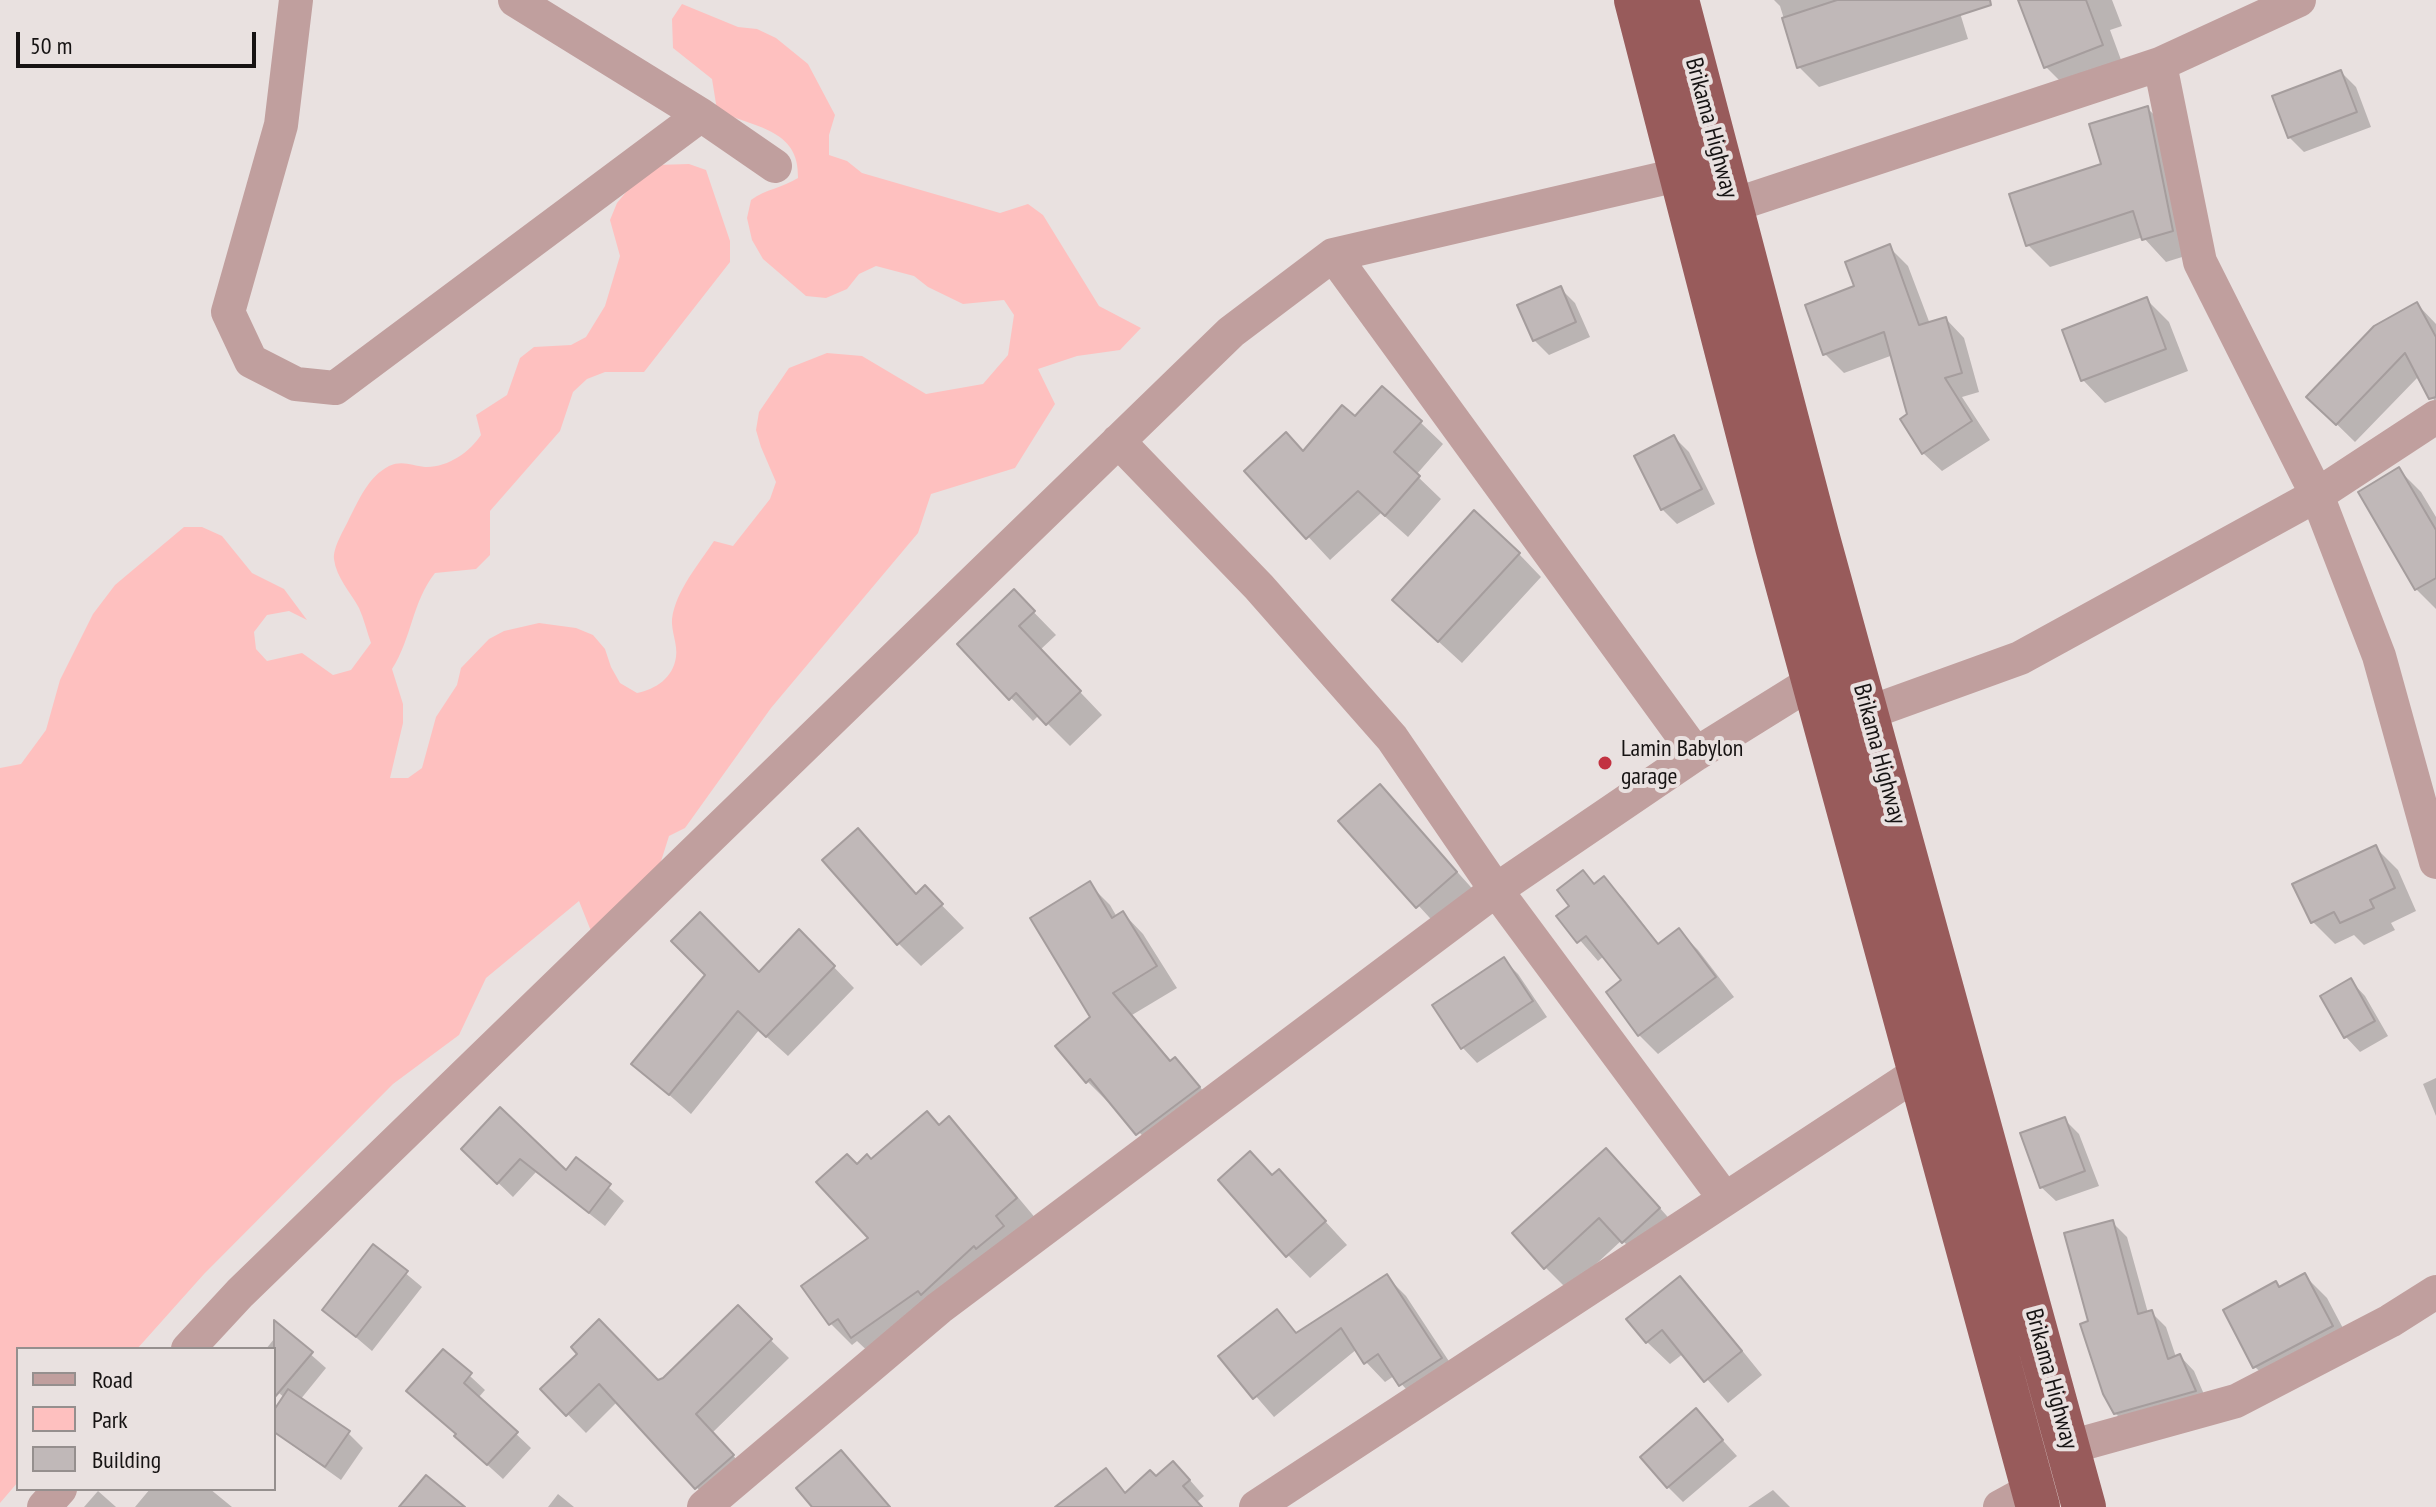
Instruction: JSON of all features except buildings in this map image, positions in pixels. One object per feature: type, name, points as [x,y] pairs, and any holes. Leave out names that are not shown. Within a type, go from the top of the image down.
[{"type":"highway","name":"Brikama Highway","points":[[1636,0],[1682,174],[1797,540],[1852,657],[2084,1507]]},
{"type":"highway","name":"Brikama Highway","points":[[1677,0],[1731,206],[1797,540],[1814,681],[1919,1072],[2024,1501]]},
{"type":"street","points":[[296,0],[281,125],[228,312],[251,361],[296,384],[335,388],[701,115]]},
{"type":"street","points":[[515,0],[701,115],[775,166]]},
{"type":"street","points":[[1731,206],[2160,64],[2299,0]]},
{"type":"street","points":[[2160,64],[2200,262],[2317,495],[2379,656],[2436,862]]},
{"type":"street","points":[[190,1347],[240,1293],[1231,332],[1333,255],[1682,174]]},
{"type":"street","points":[[1333,255],[1696,754]]},
{"type":"street","points":[[1868,713],[2020,658],[2317,495],[2436,417]]},
{"type":"street","points":[[1118,441],[1259,587],[1392,738],[1496,890],[1725,1199]]},
{"type":"street","points":[[704,1507],[939,1308],[1496,890],[1696,754],[1852,657]]},
{"type":"street","points":[[1256,1507],[1919,1072]]},
{"type":"street","points":[[2070,1447],[2236,1401],[2390,1321],[2436,1292]]},
{"type":"street","points":[[44,1507],[58,1491]]},
{"type":"green space","points":[[682,4],[738,27],[757,29],[776,38],[808,64],[835,115],[829,135],[829,155],[847,161],[862,173],[1000,213],[1028,204],[1043,215],[1099,306],[1141,328],[1120,350],[1077,356],[1038,369],[1055,404],[1015,468],[931,494],[918,533],[771,708],[685,828],[669,836],[657,874],[591,931],[579,901],[486,978],[459,1035],[393,1084],[204,1274],[139,1347],[16,1347],[16,1484],[0,1503],[0,768],[21,764],[46,730],[60,680],[93,614],[115,585],[184,527],[202,527],[222,536],[252,573],[284,589],[307,620],[289,611],[267,615],[254,632],[256,649],[267,661],[302,653],[333,675],[351,670],[371,643],[359,608],[338,572],[334,554],[365,490],[375,476],[394,464],[433,467],[464,453],[481,435],[476,415],[507,395],[520,358],[534,347],[571,345],[586,337],[605,306],[620,256],[610,220],[617,203],[640,175],[656,165],[689,164],[706,170],[730,241],[730,262],[644,372],[605,372],[587,379],[573,392],[560,431],[490,511],[490,555],[476,569],[435,573],[427,584],[392,669],[403,704],[403,723],[390,778],[408,778],[422,768],[436,717],[457,685],[461,668],[489,639],[504,631],[539,623],[576,628],[593,635],[605,649],[620,683],[637,693],[651,689],[667,677],[676,657],[672,619],[683,588],[714,541],[733,546],[770,499],[776,482],[756,430],[759,412],[789,368],[827,353],[862,356],[926,394],[983,384],[1008,355],[1014,315],[1004,300],[963,304],[928,287],[914,276],[876,266],[859,274],[847,289],[826,298],[806,296],[763,259],[752,240],[747,218],[751,200],[798,178],[797,161],[783,139],[717,110],[712,79],[673,48],[672,19]]},
{"type":"place","name":"Lamin Babylon garage","points":[[1605,763]]}]
